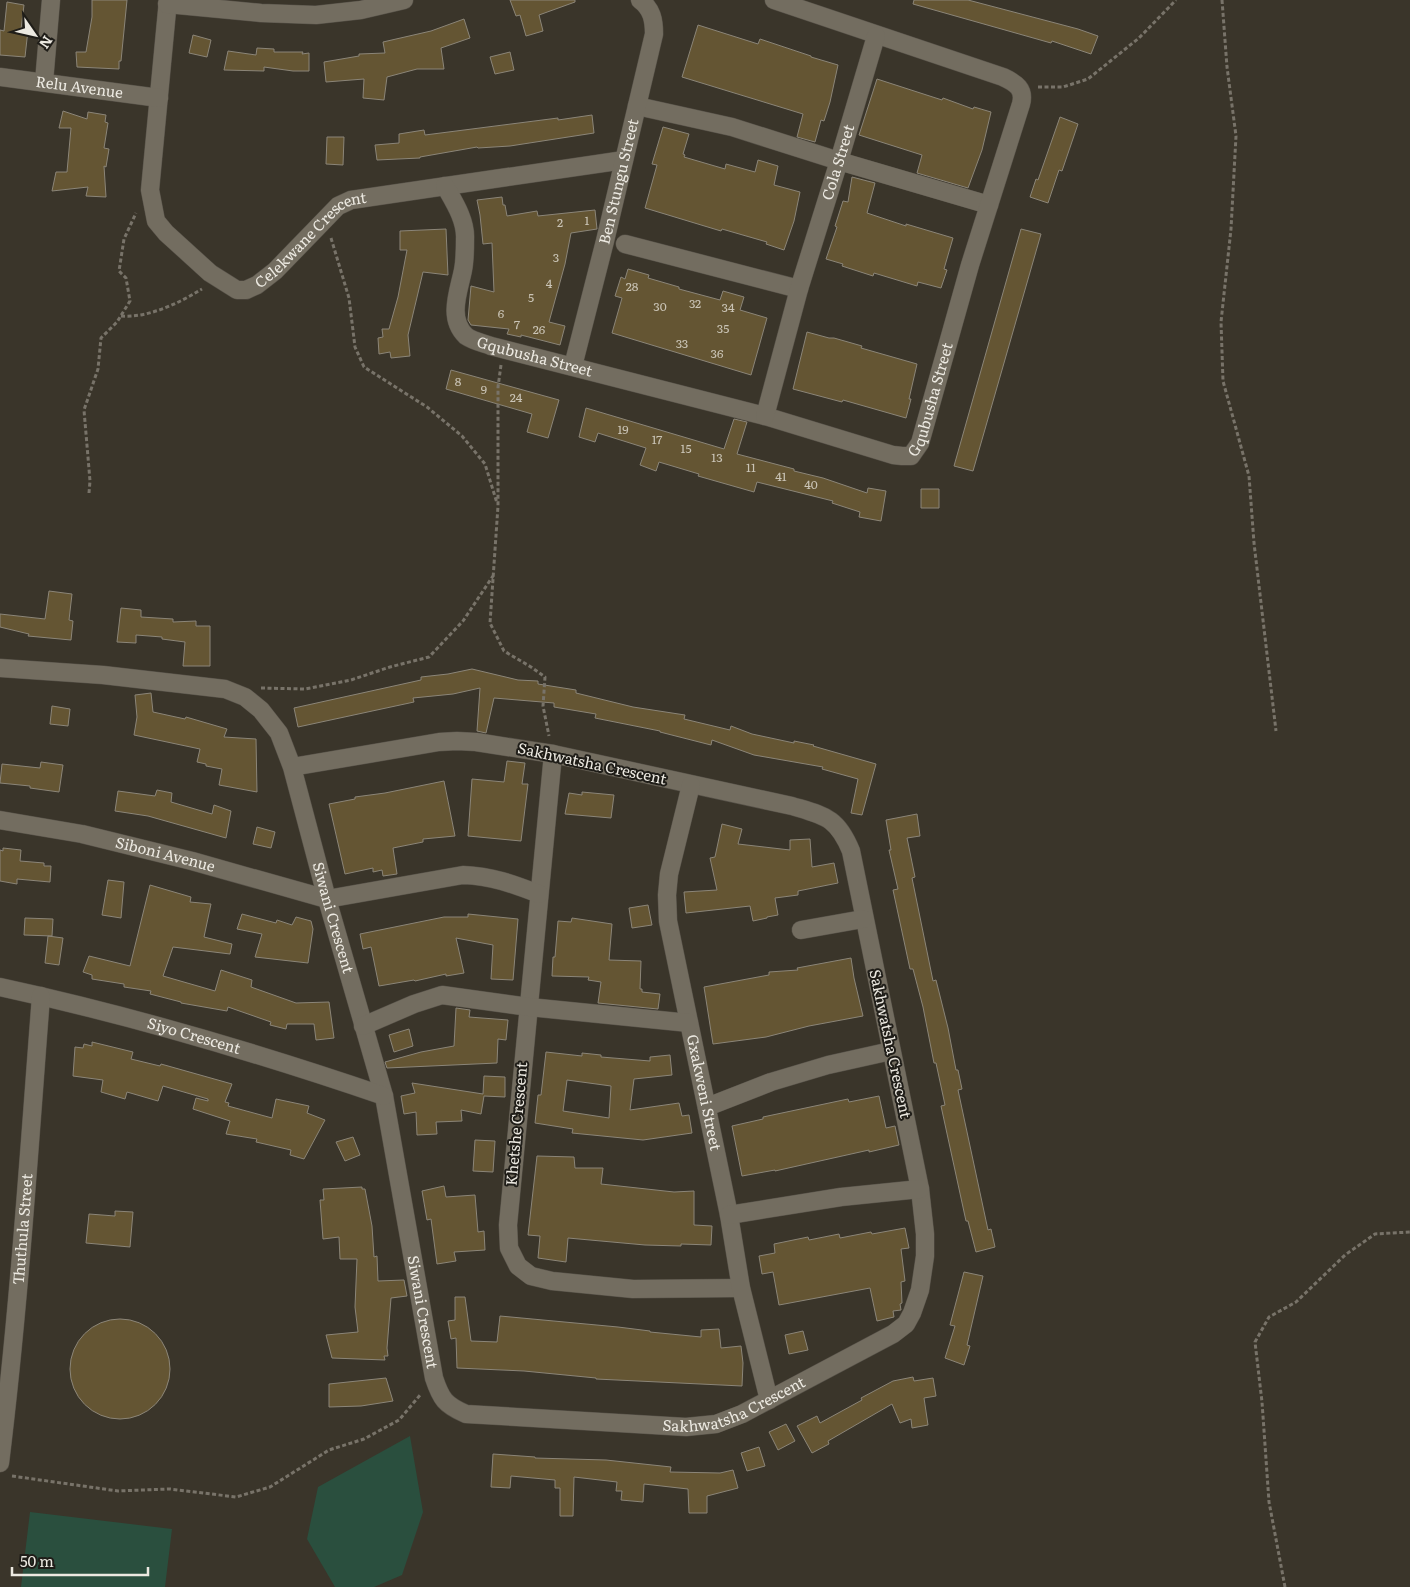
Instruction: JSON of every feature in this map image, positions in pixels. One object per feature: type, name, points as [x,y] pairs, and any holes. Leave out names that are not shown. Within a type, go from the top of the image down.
[{"type":"street","points":[[44,82],[51,0]]},
{"type":"street","points":[[168,2],[261,13],[316,15],[361,10],[404,0]]},
{"type":"street","points":[[774,0],[1012,81]]},
{"type":"street","name":"Ben Stungu Street","points":[[573,366],[638,106],[654,34],[652,14],[647,1]]},
{"type":"street","name":"Celekwane Crescent","points":[[168,2],[150,190],[156,221],[183,251],[223,283],[237,290],[246,290],[257,285],[275,271],[324,219],[338,206],[351,200],[624,160]]},
{"type":"street","name":"Cola Street","points":[[765,416],[799,289],[876,36]]},
{"type":"street","name":"Relu Avenue","points":[[0,77],[159,98]]},
{"type":"street","name":"Gqubusha Street","points":[[445,186],[462,219],[466,237],[463,268],[455,305],[460,328],[467,336],[503,349],[765,416],[893,455],[911,456],[920,443],[970,265],[1023,97],[1019,86],[1012,81]]},
{"type":"street","points":[[638,106],[732,127],[989,205]]},
{"type":"street","points":[[625,244],[799,289]]},
{"type":"street","name":"Siwani Crescent","points":[[0,668],[102,675],[225,689],[245,697],[266,716],[279,733],[292,767],[327,899],[384,1096],[434,1378],[440,1396]]},
{"type":"street","name":"Sakhwatsha Crescent","points":[[292,767],[440,742],[457,741],[553,754],[792,806],[814,813],[834,822],[844,834],[851,851],[920,1189],[925,1256],[920,1290],[906,1324],[893,1334],[769,1400],[742,1414],[716,1424],[686,1426],[466,1414],[449,1406],[440,1396]]},
{"type":"street","name":"Khetshe Crescent","points":[[553,754],[508,1226],[509,1248],[518,1266],[531,1276],[538,1278],[633,1289],[741,1288]]},
{"type":"street","name":"Gxakweni Street","points":[[691,785],[668,874],[668,921],[729,1215],[741,1288],[769,1400]]},
{"type":"street","name":"Siboni Avenue","points":[[0,820],[82,834],[192,861],[327,899]]},
{"type":"street","points":[[327,899],[463,875],[504,880],[539,894]]},
{"type":"street","points":[[801,930],[864,919]]},
{"type":"street","name":"Siyo Crescent","points":[[0,987],[173,1030],[315,1072],[384,1096]]},
{"type":"street","points":[[363,1026],[414,1004],[442,995],[528,1007],[689,1023]]},
{"type":"street","name":"Thuthula Street","points":[[5,1469],[7,1406],[22,1246],[41,996]]},
{"type":"street","points":[[707,1107],[771,1082],[891,1051]]},
{"type":"street","points":[[729,1215],[841,1198],[920,1189]]},
{"type":"path","points":[[1012,81],[1041,88],[1063,87],[1088,79],[1139,38],[1176,0]]},
{"type":"path","points":[[1222,0],[1227,67],[1236,136],[1231,229],[1221,322],[1223,381],[1249,476],[1254,543],[1276,730]]},
{"type":"path","points":[[90,494],[84,410],[98,369],[101,338],[118,322],[130,301],[126,278],[118,272],[124,239],[137,211],[152,204]]},
{"type":"path","points":[[324,219],[348,298],[354,347],[364,367],[427,407],[462,436],[485,464],[498,506]]},
{"type":"path","points":[[121,316],[133,317],[157,310],[183,300],[207,287],[223,283]]},
{"type":"path","points":[[503,349],[498,387],[498,506],[490,622],[504,651],[531,666],[545,677],[543,706],[553,754]]},
{"type":"path","points":[[225,689],[305,688],[351,680],[390,667],[430,657],[464,621],[494,575]]},
{"type":"path","points":[[1285,1587],[1269,1502],[1256,1342],[1269,1317],[1296,1302],[1345,1255],[1375,1234],[1410,1232]]},
{"type":"path","points":[[5,1469],[118,1491],[170,1489],[236,1497],[270,1487],[329,1450],[364,1439],[399,1420],[434,1378]]},
{"type":"green space","points":[[410,1436],[423,1512],[402,1575],[374,1587],[335,1587],[307,1539],[318,1487]]},
{"type":"green space","points":[[30,1512],[172,1529],[165,1587],[21,1587]]},
{"type":"building","points":[[92,0],[127,0],[119,69],[77,67],[76,52],[86,52],[92,17]]},
{"type":"building","points":[[510,0],[575,0],[575,2],[539,15],[543,31],[526,36],[520,15],[516,16]]},
{"type":"building","points":[[914,0],[968,0],[1098,36],[1091,54],[1052,41],[1051,43],[913,4]]},
{"type":"building","points":[[7,2],[24,5],[21,29],[28,30],[25,57],[0,55],[0,30],[4,31]]},
{"type":"building","points":[[464,19],[470,38],[441,48],[444,69],[417,69],[387,77],[384,100],[363,98],[364,79],[326,82],[324,62],[359,56],[359,54],[385,53],[383,42],[431,31]]},
{"type":"building","points":[[698,25],[758,44],[760,39],[838,65],[830,102],[824,121],[821,120],[815,142],[797,137],[803,114],[682,77]]},
{"type":"building","points":[[193,35],[211,40],[207,57],[189,53]]},
{"type":"building","points":[[257,48],[274,49],[274,52],[309,53],[309,71],[264,67],[264,71],[224,70],[228,51],[256,55]]},
{"type":"building","points":[[510,52],[514,70],[495,74],[490,57]]},
{"type":"building","points":[[877,79],[942,100],[943,98],[973,109],[974,107],[991,112],[982,150],[968,188],[917,173],[922,155],[859,135]]},
{"type":"building","points":[[63,111],[87,119],[88,112],[106,115],[105,122],[108,123],[104,148],[109,149],[106,167],[104,166],[106,197],[86,196],[88,187],[52,191],[56,172],[67,172],[71,128],[59,128]]},
{"type":"building","points":[[592,115],[594,133],[510,146],[477,147],[420,158],[377,160],[375,145],[399,143],[399,134],[424,130],[425,135]]},
{"type":"building","points":[[1060,117],[1078,124],[1062,171],[1059,170],[1048,203],[1030,197],[1036,179],[1038,180]]},
{"type":"building","points":[[663,127],[689,134],[683,154],[685,155],[684,157],[725,169],[726,164],[755,172],[758,160],[778,166],[774,185],[800,192],[794,221],[784,250],[766,244],[767,242],[722,229],[721,231],[645,208],[657,165],[652,164]]},
{"type":"building","points":[[327,137],[344,137],[343,165],[326,164]]},
{"type":"building","points":[[852,177],[875,183],[867,213],[906,226],[906,224],[953,238],[944,269],[947,270],[941,288],[918,282],[917,286],[874,273],[873,276],[826,259],[837,227],[835,226],[843,201],[848,202]]},
{"type":"building","points":[[502,197],[507,216],[537,211],[538,216],[595,210],[597,229],[571,233],[565,264],[549,322],[565,326],[560,345],[521,335],[521,337],[507,334],[509,329],[471,325],[468,320],[471,286],[494,292],[492,243],[483,244],[477,200]]},
{"type":"building","points":[[446,229],[448,275],[423,272],[408,335],[410,356],[391,358],[390,352],[379,354],[378,338],[383,337],[382,329],[389,329],[398,297],[407,250],[400,250],[400,231]]},
{"type":"building","points":[[1021,229],[1041,234],[973,471],[954,466]]},
{"type":"building","points":[[628,269],[649,275],[648,278],[679,287],[679,289],[720,300],[723,291],[744,297],[740,310],[767,318],[751,375],[612,333],[622,298],[615,296],[621,277],[625,279]]},
{"type":"building","points":[[807,332],[862,346],[861,348],[917,364],[906,418],[843,400],[842,402],[793,389]]},
{"type":"building","points":[[451,370],[559,400],[548,438],[527,432],[532,414],[446,389]]},
{"type":"building","points":[[586,408],[724,449],[734,419],[747,422],[737,454],[794,469],[794,471],[823,478],[867,493],[868,488],[886,491],[881,521],[859,517],[860,512],[832,503],[833,501],[757,482],[754,492],[698,476],[699,474],[659,462],[656,471],[640,465],[646,448],[598,433],[595,442],[579,437]]},
{"type":"building","points":[[921,489],[939,489],[939,508],[921,508]]},
{"type":"building","points":[[49,591],[72,594],[69,620],[73,621],[71,640],[28,636],[29,634],[0,627],[0,614],[45,619]]},
{"type":"building","points":[[121,608],[141,610],[141,617],[173,619],[173,622],[196,621],[196,626],[210,626],[210,666],[183,666],[185,642],[162,639],[162,637],[136,635],[136,643],[117,642]]},
{"type":"building","points":[[472,669],[518,680],[538,681],[538,684],[576,690],[576,693],[633,707],[685,715],[684,719],[730,730],[731,726],[752,734],[794,743],[794,741],[814,745],[876,764],[862,815],[851,813],[858,779],[822,769],[823,767],[754,755],[712,740],[711,745],[660,731],[595,718],[596,714],[554,707],[554,703],[494,698],[486,733],[477,731],[480,688],[453,694],[413,698],[414,702],[298,727],[294,708],[421,680],[421,677]]},
{"type":"building","points":[[151,693],[153,712],[185,719],[186,717],[227,729],[224,737],[256,739],[257,792],[219,785],[222,769],[197,762],[200,749],[134,735],[137,717],[135,695]]},
{"type":"building","points":[[52,706],[70,709],[68,726],[50,724]]},
{"type":"building","points":[[507,761],[525,763],[522,784],[528,784],[521,841],[468,836],[472,779],[504,782]]},
{"type":"building","points":[[41,762],[63,765],[59,792],[30,788],[30,786],[0,783],[2,764],[40,768]]},
{"type":"building","points":[[444,781],[455,836],[423,839],[423,842],[393,848],[397,874],[383,876],[382,870],[373,872],[373,868],[345,874],[329,804],[355,799],[355,797]]},
{"type":"building","points":[[157,790],[172,793],[171,802],[212,814],[214,805],[231,811],[226,838],[148,816],[115,811],[118,791],[155,796]]},
{"type":"building","points":[[582,792],[614,795],[611,818],[565,814],[569,793],[582,795]]},
{"type":"building","points":[[917,814],[920,836],[907,838],[915,877],[912,878],[933,981],[936,980],[956,1070],[958,1070],[962,1089],[958,1090],[988,1230],[991,1229],[995,1247],[976,1252],[968,1221],[966,1221],[941,1106],[945,1105],[936,1063],[934,1063],[913,969],[910,969],[893,890],[898,889],[889,850],[891,850],[886,820]]},
{"type":"building","points":[[722,824],[742,829],[738,844],[790,850],[790,840],[810,839],[812,867],[834,863],[838,883],[798,891],[798,895],[775,898],[778,915],[753,921],[750,906],[686,913],[684,892],[717,890],[710,858],[715,857]]},
{"type":"building","points":[[257,827],[275,832],[271,848],[253,844]]},
{"type":"building","points":[[3,848],[21,850],[20,861],[44,863],[44,866],[51,866],[50,882],[17,879],[17,884],[0,881],[0,850],[3,851]]},
{"type":"building","points":[[108,880],[124,882],[121,918],[102,915]]},
{"type":"building","points":[[150,885],[191,897],[190,902],[211,904],[204,937],[232,944],[230,954],[173,947],[163,976],[215,991],[221,970],[252,980],[251,987],[296,1003],[329,1002],[334,1038],[316,1040],[314,1024],[287,1024],[286,1029],[270,1025],[271,1022],[228,1007],[227,1011],[181,1003],[150,994],[151,991],[92,979],[92,975],[83,972],[89,956],[130,966]]},
{"type":"building","points":[[648,905],[652,925],[632,928],[629,908]]},
{"type":"building","points":[[242,914],[276,923],[277,920],[292,925],[296,917],[311,921],[313,929],[308,963],[255,957],[262,934],[237,929]]},
{"type":"building","points":[[468,914],[518,919],[513,980],[491,979],[493,945],[456,938],[464,973],[446,976],[446,974],[379,986],[371,947],[363,949],[360,934],[444,917],[468,917]]},
{"type":"building","points":[[25,918],[53,919],[52,936],[24,935]]},
{"type":"building","points":[[572,918],[612,924],[609,960],[641,961],[640,989],[642,989],[642,992],[660,994],[658,1009],[598,1003],[601,982],[588,980],[589,977],[552,976],[558,921],[571,922]]},
{"type":"building","points":[[48,936],[63,938],[59,965],[45,963]]},
{"type":"building","points":[[851,958],[863,1016],[809,1026],[766,1037],[713,1044],[704,987],[769,975],[769,972],[798,970],[797,968]]},
{"type":"building","points":[[456,1008],[470,1010],[469,1017],[508,1020],[506,1040],[498,1039],[497,1063],[387,1068],[385,1062],[421,1052],[454,1046]]},
{"type":"building","points":[[409,1029],[413,1046],[394,1052],[389,1035]]},
{"type":"building","points":[[92,1042],[133,1052],[131,1059],[160,1066],[161,1064],[232,1084],[225,1102],[229,1103],[228,1106],[272,1118],[276,1099],[309,1106],[307,1113],[325,1120],[304,1159],[290,1155],[291,1150],[256,1142],[257,1139],[226,1134],[230,1121],[193,1109],[196,1098],[208,1101],[208,1099],[163,1086],[158,1101],[127,1092],[125,1099],[101,1092],[103,1080],[73,1076],[75,1047],[83,1048],[84,1044],[92,1046]]},
{"type":"building","points":[[546,1052],[582,1056],[582,1053],[601,1055],[601,1057],[650,1061],[650,1057],[670,1055],[672,1075],[634,1079],[630,1110],[679,1103],[682,1116],[689,1115],[692,1133],[643,1140],[572,1133],[573,1129],[535,1123],[538,1095],[541,1095]],"holes":[[[567,1080],[611,1086],[609,1118],[563,1111]]]},
{"type":"building","points":[[484,1076],[505,1077],[505,1097],[484,1096],[481,1114],[461,1110],[462,1121],[436,1122],[437,1134],[417,1135],[416,1112],[404,1114],[401,1096],[415,1093],[412,1083],[483,1094]]},
{"type":"building","points":[[879,1096],[886,1128],[895,1126],[899,1145],[742,1176],[732,1126],[763,1119],[763,1117],[848,1099],[849,1102]]},
{"type":"building","points":[[353,1137],[360,1155],[345,1161],[336,1142]]},
{"type":"building","points":[[475,1140],[495,1141],[493,1172],[473,1171]]},
{"type":"building","points":[[537,1156],[574,1157],[575,1168],[603,1168],[601,1184],[674,1192],[694,1191],[694,1225],[712,1226],[711,1245],[645,1245],[568,1238],[566,1262],[538,1258],[540,1236],[528,1235]]},
{"type":"building","points":[[444,1186],[446,1197],[475,1195],[478,1232],[484,1231],[485,1250],[454,1252],[456,1261],[437,1264],[431,1219],[427,1220],[422,1191]]},
{"type":"building","points":[[362,1187],[362,1189],[365,1189],[372,1226],[374,1257],[377,1256],[378,1281],[404,1280],[407,1296],[391,1298],[388,1356],[384,1356],[385,1360],[332,1358],[326,1335],[358,1332],[355,1307],[357,1259],[340,1259],[339,1237],[323,1239],[320,1200],[324,1200],[323,1189]]},
{"type":"building","points":[[115,1211],[133,1212],[130,1247],[86,1243],[89,1214],[115,1216]]},
{"type":"building","points":[[905,1228],[909,1248],[901,1249],[905,1281],[901,1282],[901,1310],[893,1311],[894,1317],[877,1321],[870,1288],[779,1305],[773,1272],[762,1274],[759,1256],[775,1253],[774,1244],[808,1237],[809,1240],[839,1234],[840,1238]]},
{"type":"building","points":[[964,1272],[983,1276],[967,1345],[970,1346],[964,1365],[945,1358],[955,1326],[950,1325]]},
{"type":"building","points":[[455,1297],[465,1297],[471,1341],[497,1342],[500,1316],[701,1337],[701,1330],[719,1329],[721,1348],[741,1346],[743,1363],[742,1386],[596,1379],[524,1371],[457,1368],[456,1338],[451,1339],[448,1321],[455,1320]]},
{"type":"building","points":[[120,1319],[130,1320],[148,1327],[162,1341],[169,1359],[169,1379],[162,1397],[148,1411],[130,1418],[120,1419],[110,1418],[92,1411],[78,1397],[71,1379],[70,1369],[71,1359],[78,1341],[92,1327],[110,1320]]},
{"type":"building","points":[[803,1331],[808,1350],[789,1354],[785,1335]]},
{"type":"building","points":[[913,1377],[914,1381],[933,1378],[936,1396],[924,1398],[928,1425],[912,1428],[911,1419],[900,1423],[892,1404],[828,1441],[829,1444],[812,1453],[797,1426],[817,1416],[820,1423],[893,1381]]},
{"type":"building","points":[[386,1378],[393,1401],[361,1406],[329,1407],[329,1384]]},
{"type":"building","points":[[786,1424],[795,1441],[778,1450],[769,1432]]},
{"type":"building","points":[[759,1447],[765,1466],[747,1471],[741,1453]]},
{"type":"building","points":[[493,1454],[535,1458],[606,1460],[671,1467],[670,1472],[720,1473],[733,1470],[738,1488],[707,1496],[707,1513],[689,1513],[688,1489],[644,1484],[643,1502],[621,1500],[622,1491],[616,1491],[617,1482],[574,1477],[573,1516],[560,1516],[560,1488],[555,1488],[555,1480],[511,1476],[510,1488],[491,1487]]}]
